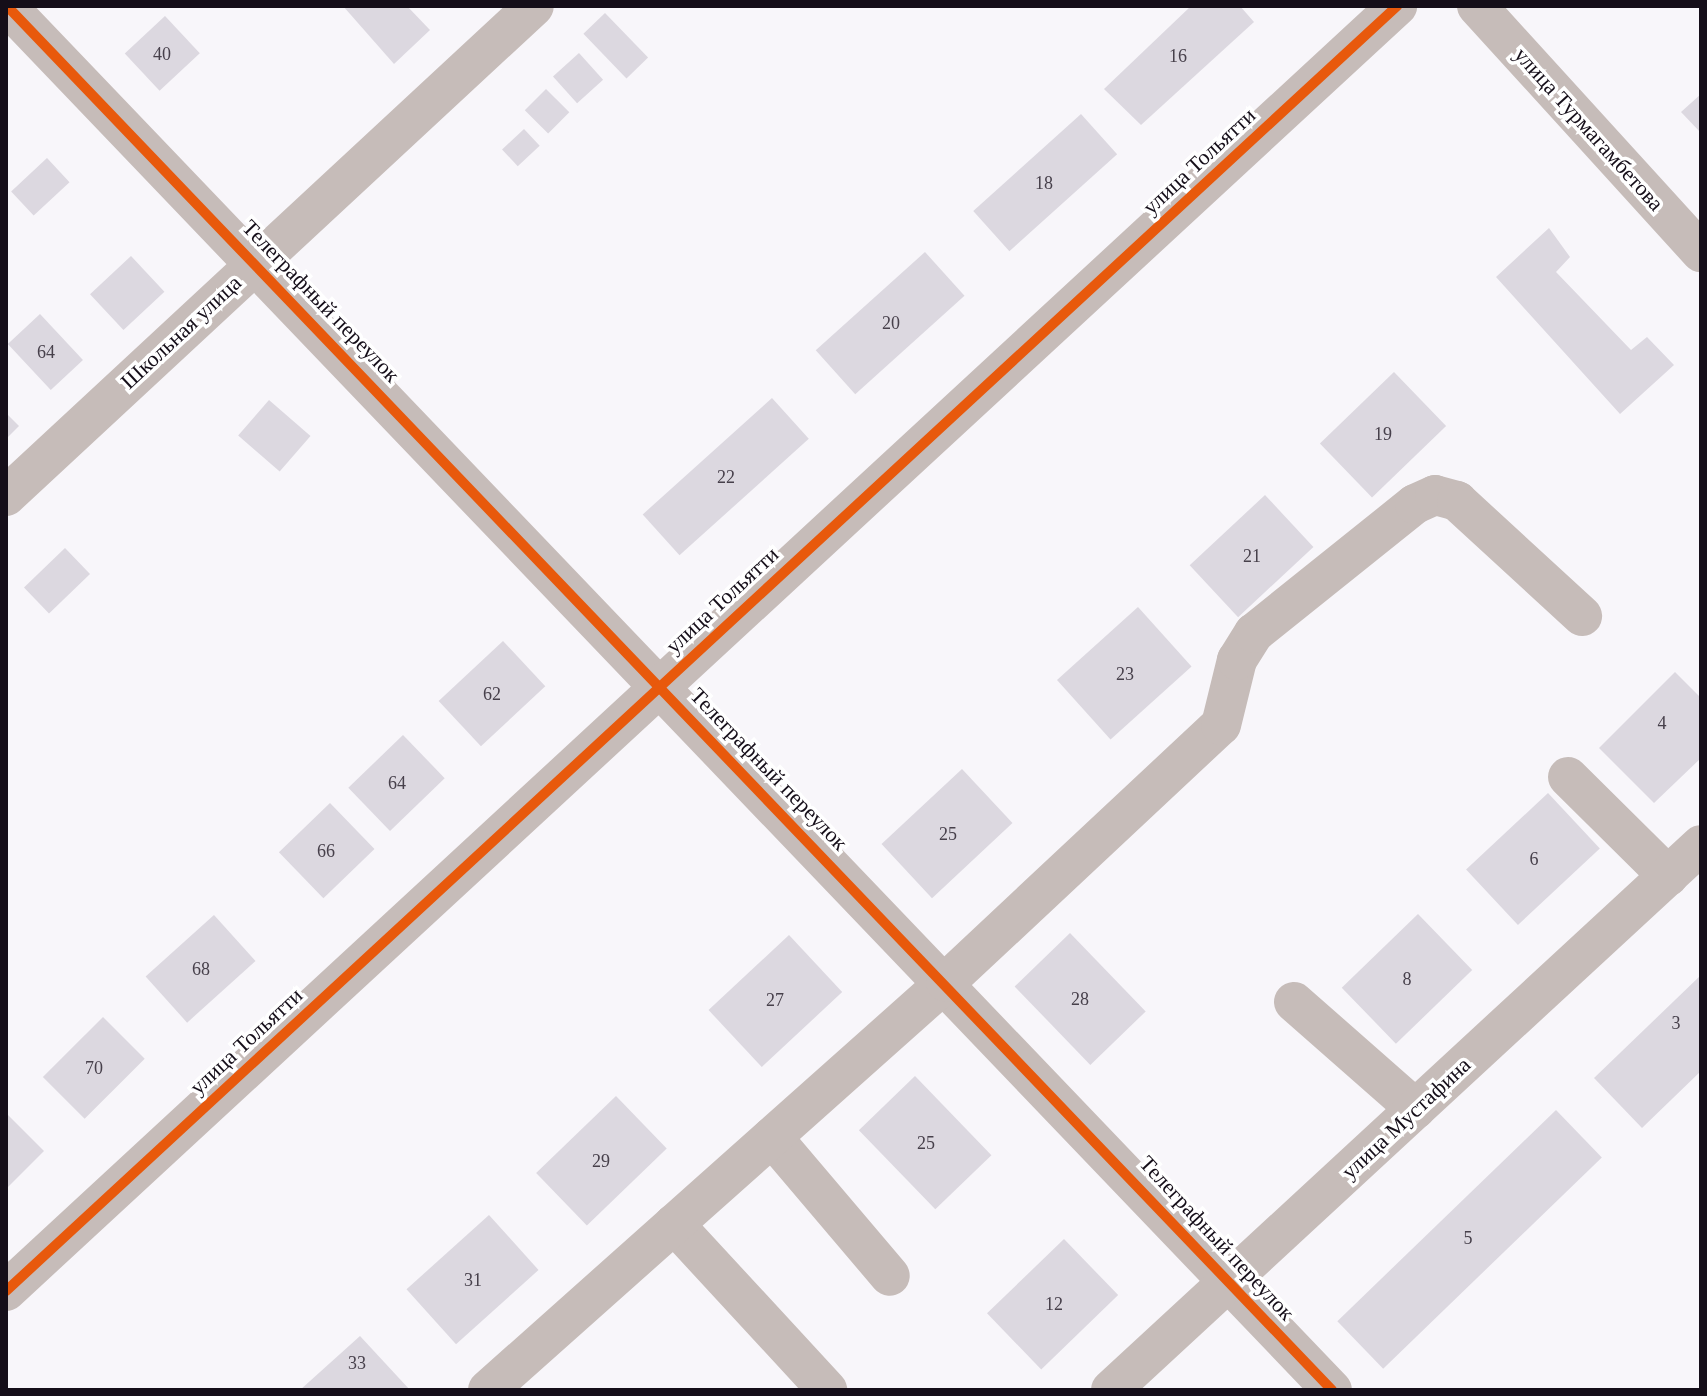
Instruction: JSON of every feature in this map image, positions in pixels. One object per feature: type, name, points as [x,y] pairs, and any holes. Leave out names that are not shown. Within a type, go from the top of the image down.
[{"type":"street","name":"Телеграфный переулок","points":[[7,6],[946,982],[1332,1390]]},
{"type":"street","name":"Школьная улица","points":[[6,496],[534,6]]},
{"type":"street","name":"улица Тольятти","points":[[6,1291],[1397,6]]},
{"type":"street","name":"улица Турмагамбетова","points":[[1477,6],[1701,252]]},
{"type":"street","points":[[488,1390],[946,982],[1221,725],[1237,660],[1254,633],[1415,504],[1435,495],[1457,501],[1582,616]]},
{"type":"street","points":[[1568,777],[1668,876]]},
{"type":"street","name":"улица Мустафина","points":[[1111,1390],[1701,845]]},
{"type":"street","points":[[1294,1002],[1416,1109]]},
{"type":"street","points":[[772,1137],[890,1276]]},
{"type":"street","points":[[674,1224],[827,1390]]},
{"type":"building","points":[[343,6],[407,6],[430,30],[394,64]]},
{"type":"building","points":[[1191,6],[1240,6],[1254,22],[1141,125],[1104,89]]},
{"type":"building","points":[[605,13],[648,58],[626,78],[583,34]]},
{"type":"building","points":[[165,16],[200,53],[160,91],[125,54]]},
{"type":"building","points":[[579,53],[603,80],[577,103],[553,76]]},
{"type":"building","points":[[546,89],[569,112],[548,134],[525,110]]},
{"type":"building","points":[[1701,94],[1701,133],[1681,112]]},
{"type":"building","points":[[1081,114],[1117,154],[1009,251],[973,211]]},
{"type":"building","points":[[524,129],[540,146],[518,166],[502,149]]},
{"type":"building","points":[[47,158],[70,182],[34,216],[11,191]]},
{"type":"building","points":[[1549,228],[1570,257],[1556,272],[1631,350],[1647,337],[1674,365],[1620,414],[1496,277]]},
{"type":"building","points":[[925,252],[964,296],[855,394],[816,350]]},
{"type":"building","points":[[131,256],[164,292],[123,330],[90,294]]},
{"type":"building","points":[[40,314],[83,360],[51,390],[8,344]]},
{"type":"building","points":[[1394,372],[1446,426],[1372,498],[1320,444]]},
{"type":"building","points":[[772,398],[809,439],[679,555],[643,514]]},
{"type":"building","points":[[269,400],[311,436],[280,472],[238,435]]},
{"type":"building","points":[[6,413],[19,426],[6,439]]},
{"type":"building","points":[[1265,495],[1313,547],[1238,617],[1190,565]]},
{"type":"building","points":[[65,548],[90,574],[49,613],[24,588]]},
{"type":"building","points":[[1138,607],[1192,666],[1111,739],[1057,680]]},
{"type":"building","points":[[503,641],[545,686],[481,746],[439,701]]},
{"type":"building","points":[[1675,672],[1701,698],[1701,758],[1654,803],[1599,748]]},
{"type":"building","points":[[403,735],[445,778],[390,831],[348,788]]},
{"type":"building","points":[[962,769],[1012,823],[932,898],[882,844]]},
{"type":"building","points":[[1548,793],[1600,849],[1518,925],[1466,869]]},
{"type":"building","points":[[330,803],[374,849],[323,898],[279,852]]},
{"type":"building","points":[[1418,914],[1472,970],[1396,1044],[1342,988]]},
{"type":"building","points":[[214,915],[255,961],[187,1023],[146,977]]},
{"type":"building","points":[[1070,933],[1146,1011],[1090,1065],[1015,986]]},
{"type":"building","points":[[789,935],[842,992],[762,1067],[709,1010]]},
{"type":"building","points":[[1701,975],[1701,1071],[1642,1128],[1594,1078]]},
{"type":"building","points":[[103,1017],[145,1059],[85,1119],[43,1077]]},
{"type":"building","points":[[915,1076],[991,1155],[935,1209],[859,1130]]},
{"type":"building","points":[[616,1096],[667,1149],[587,1226],[536,1173]]},
{"type":"building","points":[[1556,1110],[1602,1157],[1383,1369],[1337,1321]]},
{"type":"building","points":[[6,1113],[44,1151],[6,1189]]},
{"type":"building","points":[[489,1215],[539,1270],[456,1344],[407,1289]]},
{"type":"building","points":[[1064,1239],[1118,1295],[1041,1369],[987,1313]]},
{"type":"building","points":[[360,1336],[410,1390],[300,1390]]},
{"type":"cycle path","points":[[7,6],[1332,1390]]},
{"type":"cycle path","points":[[6,1291],[1397,6]]}]
